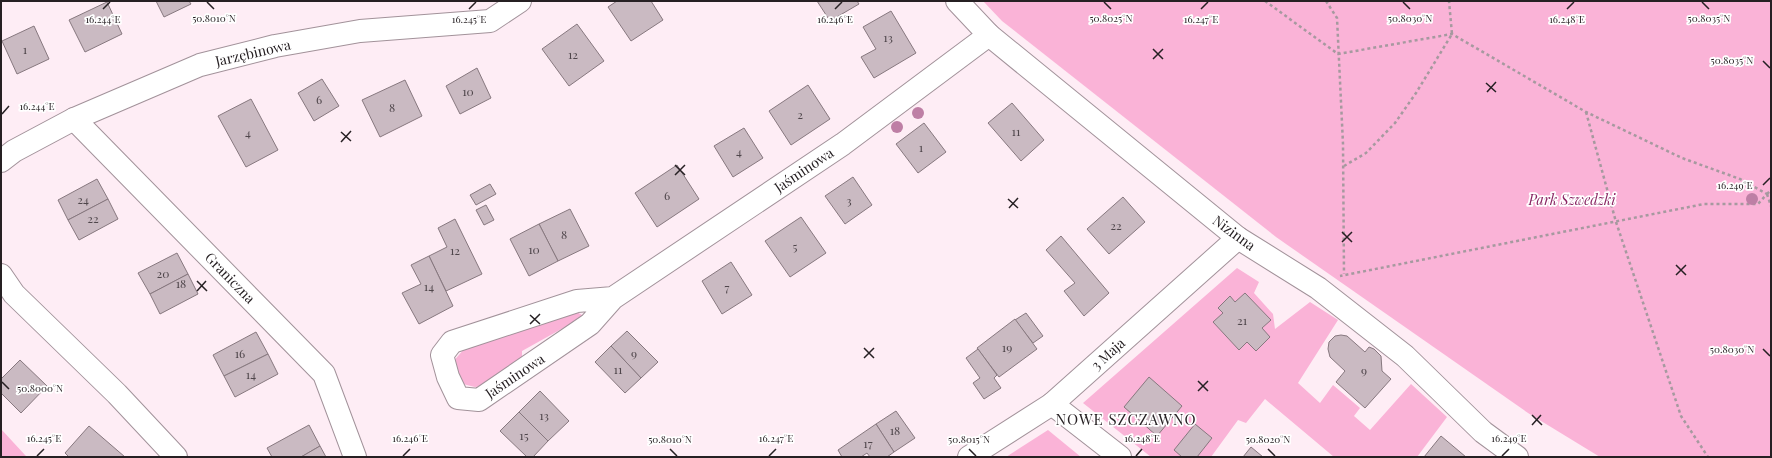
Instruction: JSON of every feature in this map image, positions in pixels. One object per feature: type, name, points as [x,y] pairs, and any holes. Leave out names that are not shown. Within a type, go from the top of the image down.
[{"type":"street","name":"Jarzębinowa","points":[[1,161],[14,151],[74,119],[200,65],[275,46],[360,30],[490,21],[520,1]]},
{"type":"street","name":"Nizinna","points":[[958,1],[989,35],[1238,238],[1318,288],[1405,356],[1483,432],[1517,457]]},
{"type":"street","name":"Jaśminowa","points":[[613,298],[576,301],[452,342],[442,355],[448,377],[458,398],[479,400],[590,324],[613,298],[843,144],[989,35]]},
{"type":"street","name":"Graniczna","points":[[74,119],[324,374],[355,457]]},
{"type":"street","name":"3 Maja","points":[[969,457],[1052,404],[1238,238]]},
{"type":"street","points":[[1,275],[14,294],[117,394],[176,457]]},
{"type":"street","points":[[1052,404],[1120,457]]},
{"type":"path","points":[[1265,1],[1338,54],[1452,34],[1586,112],[1682,158],[1740,179],[1767,194],[1771,194]]},
{"type":"path","points":[[1326,1],[1337,18],[1344,166],[1344,274],[1704,204],[1758,204],[1771,190]]},
{"type":"path","points":[[1344,166],[1366,153],[1395,124],[1452,34],[1448,1]]},
{"type":"path","points":[[1586,112],[1616,222],[1681,416],[1708,457]]},
{"type":"path","points":[[1767,194],[1771,206]]},
{"type":"green space","name":"Park Szwedzki","points":[[983,1],[1771,1],[1771,457],[1600,457],[1528,413],[1276,237],[1002,21]]},
{"type":"green space","points":[[1237,268],[1259,282],[1254,293],[1273,314],[1275,329],[1310,302],[1338,320],[1298,383],[1320,403],[1333,385],[1360,408],[1354,416],[1370,430],[1411,384],[1447,417],[1417,457],[1334,457],[1265,399],[1246,423],[1238,420],[1211,457],[1151,457],[1083,403]]},
{"type":"green space","points":[[575,311],[582,315],[581,322],[575,327],[565,327],[522,351],[522,361],[485,386],[475,387],[463,384],[451,364],[465,348]]},
{"type":"green space","points":[[1,429],[25,455],[27,457],[1,457]]},
{"type":"green space","points":[[1048,430],[1081,457],[1006,457]]},
{"type":"building","points":[[156,1],[189,1],[191,4],[164,17]]},
{"type":"building","points":[[617,1],[651,1],[663,20],[631,41],[608,7]]},
{"type":"building","points":[[817,1],[857,1],[859,4],[830,21]]},
{"type":"building","points":[[107,2],[122,34],[85,52],[69,20]]},
{"type":"building","points":[[891,11],[916,53],[874,78],[861,57],[876,49],[863,27]]},
{"type":"building","points":[[577,24],[604,61],[569,86],[542,49]]},
{"type":"building","points":[[34,26],[49,59],[17,74],[2,41]]},
{"type":"building","points":[[477,68],[491,98],[460,114],[446,86]]},
{"type":"building","points":[[322,79],[339,106],[314,121],[298,93]]},
{"type":"building","points":[[405,80],[422,116],[380,137],[362,100]]},
{"type":"building","points":[[808,85],[830,119],[791,145],[769,111]]},
{"type":"building","points":[[251,99],[278,150],[246,167],[218,116]]},
{"type":"building","points":[[1012,103],[1044,140],[1021,161],[988,123]]},
{"type":"building","points":[[924,123],[946,152],[918,173],[896,144]]},
{"type":"building","points":[[744,128],[763,158],[733,177],[714,146]]},
{"type":"building","points":[[677,165],[699,199],[657,227],[635,193]]},
{"type":"building","points":[[853,177],[872,205],[845,224],[825,196]]},
{"type":"building","points":[[97,179],[108,199],[68,220],[58,200]]},
{"type":"building","points":[[490,184],[496,194],[476,205],[470,195]]},
{"type":"building","points":[[1123,197],[1145,222],[1109,254],[1087,229]]},
{"type":"building","points":[[108,199],[118,219],[79,240],[68,220]]},
{"type":"building","points":[[486,205],[494,220],[484,225],[476,210]]},
{"type":"building","points":[[570,209],[589,246],[558,261],[539,224]]},
{"type":"building","points":[[801,217],[826,253],[790,277],[765,241]]},
{"type":"building","points":[[455,219],[482,274],[446,291],[429,256],[447,247],[438,228]]},
{"type":"building","points":[[539,224],[558,261],[529,276],[510,239]]},
{"type":"building","points":[[1061,236],[1109,293],[1084,316],[1064,291],[1075,283],[1046,250]]},
{"type":"building","points":[[177,253],[188,274],[150,294],[138,273]]},
{"type":"building","points":[[429,256],[453,306],[419,324],[402,293],[421,284],[411,265]]},
{"type":"building","points":[[731,262],[752,295],[722,314],[702,281]]},
{"type":"building","points":[[188,274],[198,294],[160,314],[150,294]]},
{"type":"building","points":[[1245,293],[1271,320],[1262,328],[1270,337],[1256,351],[1247,342],[1239,350],[1213,322],[1223,313],[1218,308],[1230,296],[1235,302]]},
{"type":"building","points":[[1026,313],[1043,336],[1033,343],[1015,320]]},
{"type":"building","points":[[1015,319],[1037,349],[999,377],[977,348]]},
{"type":"building","points":[[627,331],[658,362],[641,378],[611,346]]},
{"type":"building","points":[[256,332],[268,354],[224,376],[213,355]]},
{"type":"building","points":[[1335,336],[1347,336],[1365,352],[1369,347],[1374,349],[1381,356],[1382,371],[1391,379],[1365,408],[1336,382],[1345,371],[1330,357],[1328,349],[1329,342]]},
{"type":"building","points":[[611,346],[641,378],[625,393],[595,362]]},
{"type":"building","points":[[978,349],[997,375],[994,378],[1001,388],[984,399],[973,383],[980,378],[966,358]]},
{"type":"building","points":[[268,354],[278,374],[235,397],[224,376]]},
{"type":"building","points":[[20,360],[47,386],[21,413],[1,393],[1,379]]},
{"type":"building","points":[[1149,377],[1182,406],[1157,436],[1124,407]]},
{"type":"building","points":[[540,391],[569,421],[548,441],[519,412]]},
{"type":"building","points":[[896,411],[915,438],[894,452],[876,424]]},
{"type":"building","points":[[519,412],[548,441],[533,457],[527,457],[500,431]]},
{"type":"building","points":[[876,424],[894,452],[887,457],[870,457],[867,453],[861,457],[842,457],[838,450]]},
{"type":"building","points":[[1195,424],[1212,438],[1197,457],[1182,457],[1174,450]]},
{"type":"building","points":[[309,425],[320,446],[301,457],[272,457],[267,448]]},
{"type":"building","points":[[89,426],[125,457],[69,457],[65,453]]},
{"type":"building","points":[[1441,436],[1466,457],[1424,457]]},
{"type":"building","points":[[320,446],[326,457],[301,457]]},
{"type":"building","points":[[1251,447],[1263,457],[1243,457]]},
{"type":"district","name":"NOWE SZCZAWNO","points":[[1126,420]]}]
